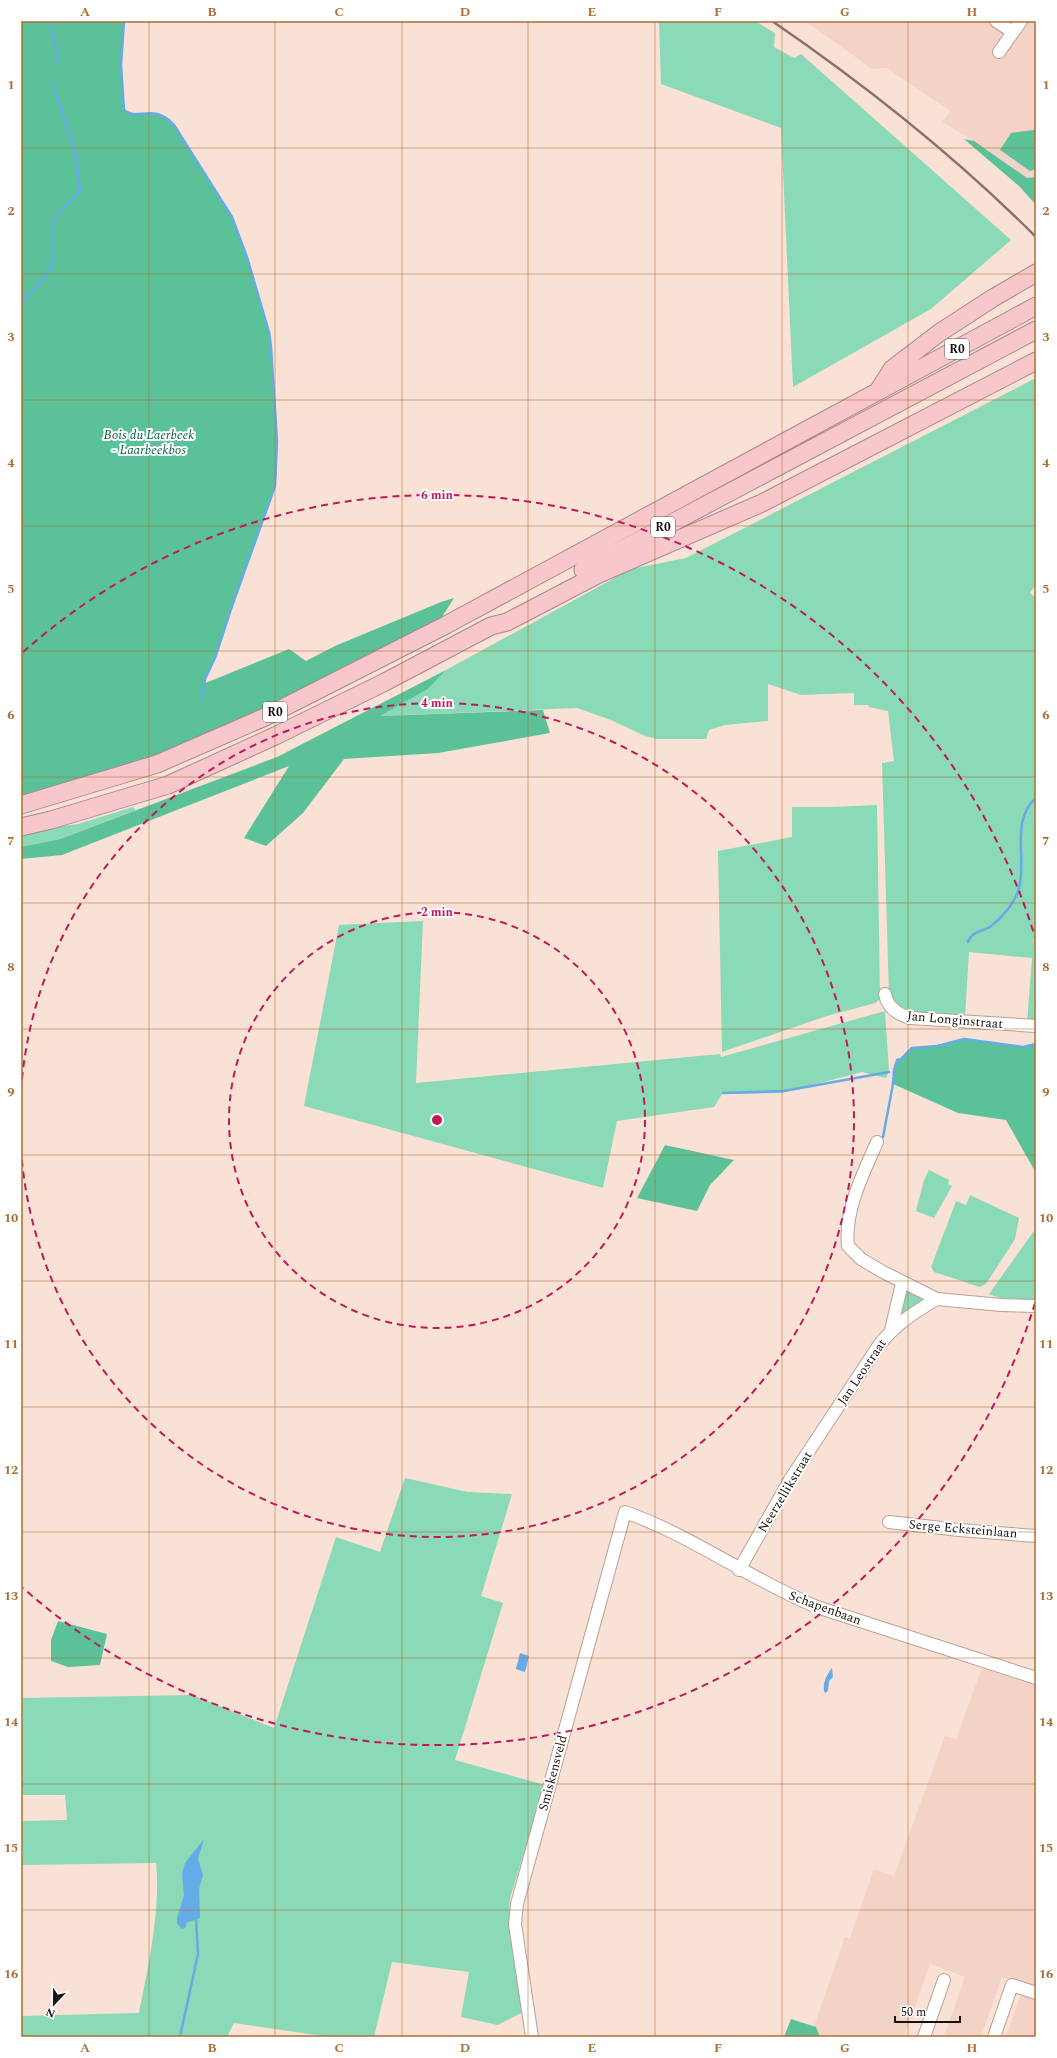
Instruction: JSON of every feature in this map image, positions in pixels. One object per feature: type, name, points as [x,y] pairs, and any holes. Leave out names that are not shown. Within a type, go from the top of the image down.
[{"type":"highway","points":[[878,392],[892,368],[939,333],[993,298],[1036,273]]},
{"type":"highway","name":"R0","points":[[21,805],[157,764],[265,717],[453,621],[1036,306]]},
{"type":"highway","name":"R0","points":[[21,827],[51,820],[168,785],[275,736],[385,682],[491,626],[503,614],[1036,330]]},
{"type":"highway","points":[[491,626],[507,622],[599,574],[762,503],[1036,361]]},
{"type":"street","points":[[996,21],[1012,32]]},
{"type":"street","points":[[999,52],[1021,21]]},
{"type":"street","name":"Jan Longinstraat","points":[[885,994],[888,1005],[892,1009],[910,1018],[1036,1026]]},
{"type":"street","points":[[877,1142],[855,1193],[846,1236],[848,1246],[861,1259],[902,1283],[937,1299],[1001,1305],[1036,1306]]},
{"type":"street","name":"Jan Leostraat","points":[[891,1330],[902,1283]]},
{"type":"street","name":"Jan Leostraat","points":[[834,1415],[879,1345],[891,1330],[913,1313],[937,1299]]},
{"type":"street","name":"Neerzellikstraat","points":[[739,1570],[791,1478],[834,1415]]},
{"type":"street","name":"Schapenbaan","points":[[625,1512],[680,1535],[739,1570],[784,1594],[817,1607],[1036,1678]]},
{"type":"street","name":"Smiskensveld","points":[[532,2037],[515,1924],[517,1904],[625,1512]]},
{"type":"street","name":"Serge Ecksteinlaan","points":[[889,1522],[959,1530],[1036,1536]]},
{"type":"street","points":[[924,2037],[944,1980]]},
{"type":"street","points":[[994,2037],[1012,1985],[1036,1993]]},
{"type":"shaded area","points":[[805,21],[1036,21],[1036,177],[1027,178],[974,141],[942,122],[950,111],[887,68],[872,69]]},
{"type":"shaded area","points":[[982,1668],[1036,1686],[1036,1988],[1002,1977],[981,2037],[944,2037],[965,1977],[930,1964],[904,2037],[800,2037],[813,2029],[845,1937],[850,1938],[874,1869],[894,1876],[945,1736],[956,1739]]},
{"type":"shaded area","points":[[1036,1990],[1036,2037],[1006,2037],[1021,1994]]},
{"type":"green space","name":"Bois du Laerbeek - Laarbeekbos","points":[[21,21],[124,21],[121,65],[124,110],[134,114],[152,113],[159,115],[166,118],[174,125],[232,217],[247,257],[269,332],[277,441],[277,472],[272,498],[231,609],[215,658],[203,684],[289,649],[306,661],[335,646],[454,598],[442,617],[261,710],[154,756],[21,796]]},
{"type":"green space","points":[[659,21],[755,21],[775,33],[774,47],[794,58],[801,54],[1011,240],[931,309],[793,387],[781,128],[661,84]]},
{"type":"green space","points":[[1036,128],[1036,169],[1030,171],[1000,150],[1011,133],[1034,130]]},
{"type":"green space","points":[[964,139],[974,141],[1027,178],[1036,177],[1036,205],[1020,187]]},
{"type":"green space","points":[[1036,378],[1036,584],[1030,593],[1036,598],[1036,1022],[1027,1023],[1032,958],[969,952],[965,1017],[935,1017],[901,1011],[889,995],[882,763],[894,761],[888,711],[869,707],[868,705],[854,705],[854,693],[801,695],[768,684],[768,721],[725,725],[709,730],[706,739],[657,739],[645,736],[611,720],[577,708],[379,716],[428,689],[446,670],[631,569],[686,558]]},
{"type":"green space","points":[[446,670],[428,689],[380,716],[543,710],[550,733],[438,753],[344,759],[303,813],[266,846],[244,838],[289,766],[62,855],[21,859],[21,847],[60,839],[277,757]]},
{"type":"green space","points":[[877,805],[880,999],[875,1003],[827,1016],[722,1052],[718,851],[792,837],[792,807]]},
{"type":"green space","points":[[133,807],[136,810],[60,839],[21,847],[21,835],[54,827],[78,824]]},
{"type":"green space","points":[[423,921],[416,1083],[720,1054],[721,1057],[885,1011],[889,1071],[886,1078],[862,1072],[781,1093],[722,1094],[714,1107],[617,1121],[603,1188],[304,1106],[339,925]]},
{"type":"green space","points":[[964,1039],[1023,1047],[1036,1044],[1036,1173],[1006,1120],[958,1113],[893,1084],[894,1070],[897,1060],[901,1059],[912,1048],[937,1046]]},
{"type":"green space","points":[[665,1145],[734,1160],[710,1185],[697,1211],[637,1198]]},
{"type":"green space","points":[[929,1170],[949,1180],[948,1184],[952,1186],[934,1218],[916,1211],[924,1180]]},
{"type":"green space","points":[[970,1195],[1019,1218],[1015,1239],[986,1284],[980,1287],[934,1272],[931,1267],[956,1201],[966,1205]]},
{"type":"green space","points":[[1036,1228],[1036,1300],[1000,1298],[989,1294]]},
{"type":"green space","points":[[906,1290],[925,1300],[899,1319]]},
{"type":"green space","points":[[405,1478],[468,1492],[512,1494],[481,1596],[503,1603],[455,1760],[545,1785],[510,1898],[509,1914],[525,2011],[498,2025],[461,2017],[469,1972],[392,1962],[374,2037],[330,2037],[234,2023],[227,2037],[21,2037],[21,2016],[139,2013],[153,1938],[157,1899],[157,1881],[156,1863],[21,1865],[21,1821],[67,1820],[65,1795],[21,1795],[21,1698],[192,1695],[274,1728],[336,1537],[380,1552]]},
{"type":"green space","points":[[58,1621],[107,1634],[100,1665],[68,1667],[51,1661],[51,1640]]},
{"type":"green space","points":[[791,2019],[816,2027],[820,2037],[784,2037]]},
{"type":"water","points":[[520,1653],[529,1656],[525,1672],[516,1669]]},
{"type":"water","points":[[832,1668],[833,1677],[829,1681],[828,1691],[825,1693],[824,1684]]},
{"type":"water","points":[[204,1839],[198,1859],[203,1875],[199,1889],[200,1918],[186,1923],[186,1927],[182,1929],[177,1923],[177,1918],[184,1896],[182,1874],[185,1863]]},
{"type":"waterway","points":[[51,21],[58,62]]},
{"type":"waterway","points":[[124,21],[121,65],[124,110],[134,114],[152,113],[159,115],[166,118],[174,125],[232,217],[247,257],[269,332],[271,347],[277,441],[275,486],[215,658],[205,679],[202,699]]},
{"type":"waterway","points":[[21,303],[38,286],[52,265],[53,220],[80,191],[75,150],[53,84]]},
{"type":"waterway","points":[[968,942],[974,934],[990,927],[999,919],[1008,910],[1017,894],[1021,877],[1021,829],[1028,807],[1036,798]]},
{"type":"waterway","points":[[883,1137],[897,1060],[901,1059],[912,1048],[937,1046],[964,1039],[1023,1047],[1036,1044]]},
{"type":"waterway","points":[[723,1093],[784,1091],[889,1072]]},
{"type":"waterway","points":[[180,2037],[198,1954],[196,1919]]},
{"type":"railway","points":[[772,21],[842,71],[909,123],[974,178],[1036,237]]}]
